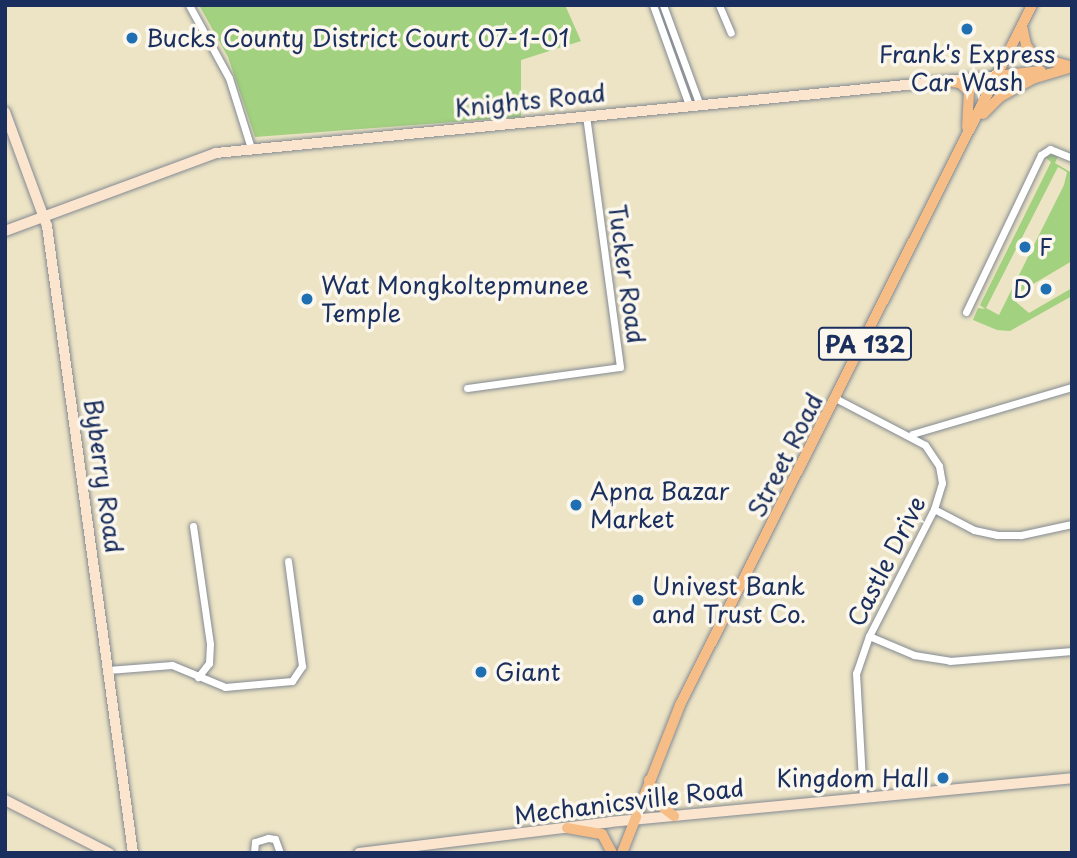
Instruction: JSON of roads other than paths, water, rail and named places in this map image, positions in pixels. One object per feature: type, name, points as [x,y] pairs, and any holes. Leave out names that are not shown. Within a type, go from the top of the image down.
[{"type":"main road","name":"Street Road","points":[[622,853],[649,776],[680,705],[837,399],[1032,5]]},
{"type":"main road","points":[[1022,26],[1026,45],[1034,56],[1072,67]]},
{"type":"main road","points":[[970,130],[1009,91],[1072,67]]},
{"type":"main road","name":"Knights Road","points":[[997,76],[1072,67]]},
{"type":"main road","points":[[945,81],[960,83],[972,97],[964,142]]},
{"type":"main road","points":[[649,776],[656,802],[674,816]]},
{"type":"main road","points":[[567,828],[597,831],[607,838],[612,853]]},
{"type":"street","points":[[189,5],[229,78],[251,148]]},
{"type":"street","points":[[653,5],[694,104]]},
{"type":"street","points":[[663,5],[694,104]]},
{"type":"street","points":[[719,5],[731,33]]},
{"type":"street","name":"Knights Road","points":[[5,231],[196,158],[251,148],[997,76]]},
{"type":"street","name":"Byberry Road","points":[[5,112],[45,215],[133,853]]},
{"type":"street","name":"Tucker Road","points":[[467,388],[620,368],[586,115]]},
{"type":"street","points":[[966,312],[1041,155],[1056,150],[1072,158]]},
{"type":"street","points":[[908,434],[923,434],[1072,387]]},
{"type":"street","name":"Castle Drive","points":[[837,399],[925,445],[939,466],[941,492],[869,636],[854,688],[863,797]]},
{"type":"street","points":[[934,509],[974,530],[997,535],[1021,535],[1072,524]]},
{"type":"street","points":[[193,526],[210,644],[209,663],[198,677]]},
{"type":"street","points":[[108,670],[172,665],[225,687],[284,683],[296,677],[302,666],[288,561]]},
{"type":"street","points":[[869,636],[914,655],[950,661],[1072,651]]},
{"type":"street","name":"Mechanicsville Road","points":[[359,853],[632,820],[1072,778]]},
{"type":"street","points":[[5,800],[109,853]]},
{"type":"street","points":[[254,853],[255,842],[268,838],[275,839],[280,853]]},
{"type":"place","name":"Frank's Express Car Wash","points":[[967,29]]},
{"type":"place","name":"Bucks County District Court 07-1-01","points":[[132,38]]},
{"type":"place","name":"F","points":[[1025,247]]},
{"type":"place","name":"D","points":[[1046,289]]},
{"type":"place","name":"Wat Mongkoltepmunee Temple","points":[[307,299]]},
{"type":"place","name":"Apna Bazar Market","points":[[576,505]]},
{"type":"place","name":"Univest Bank and Trust Co.","points":[[638,600]]},
{"type":"place","name":"Giant","points":[[481,672]]},
{"type":"place","name":"Kingdom Hall","points":[[943,778]]}]
